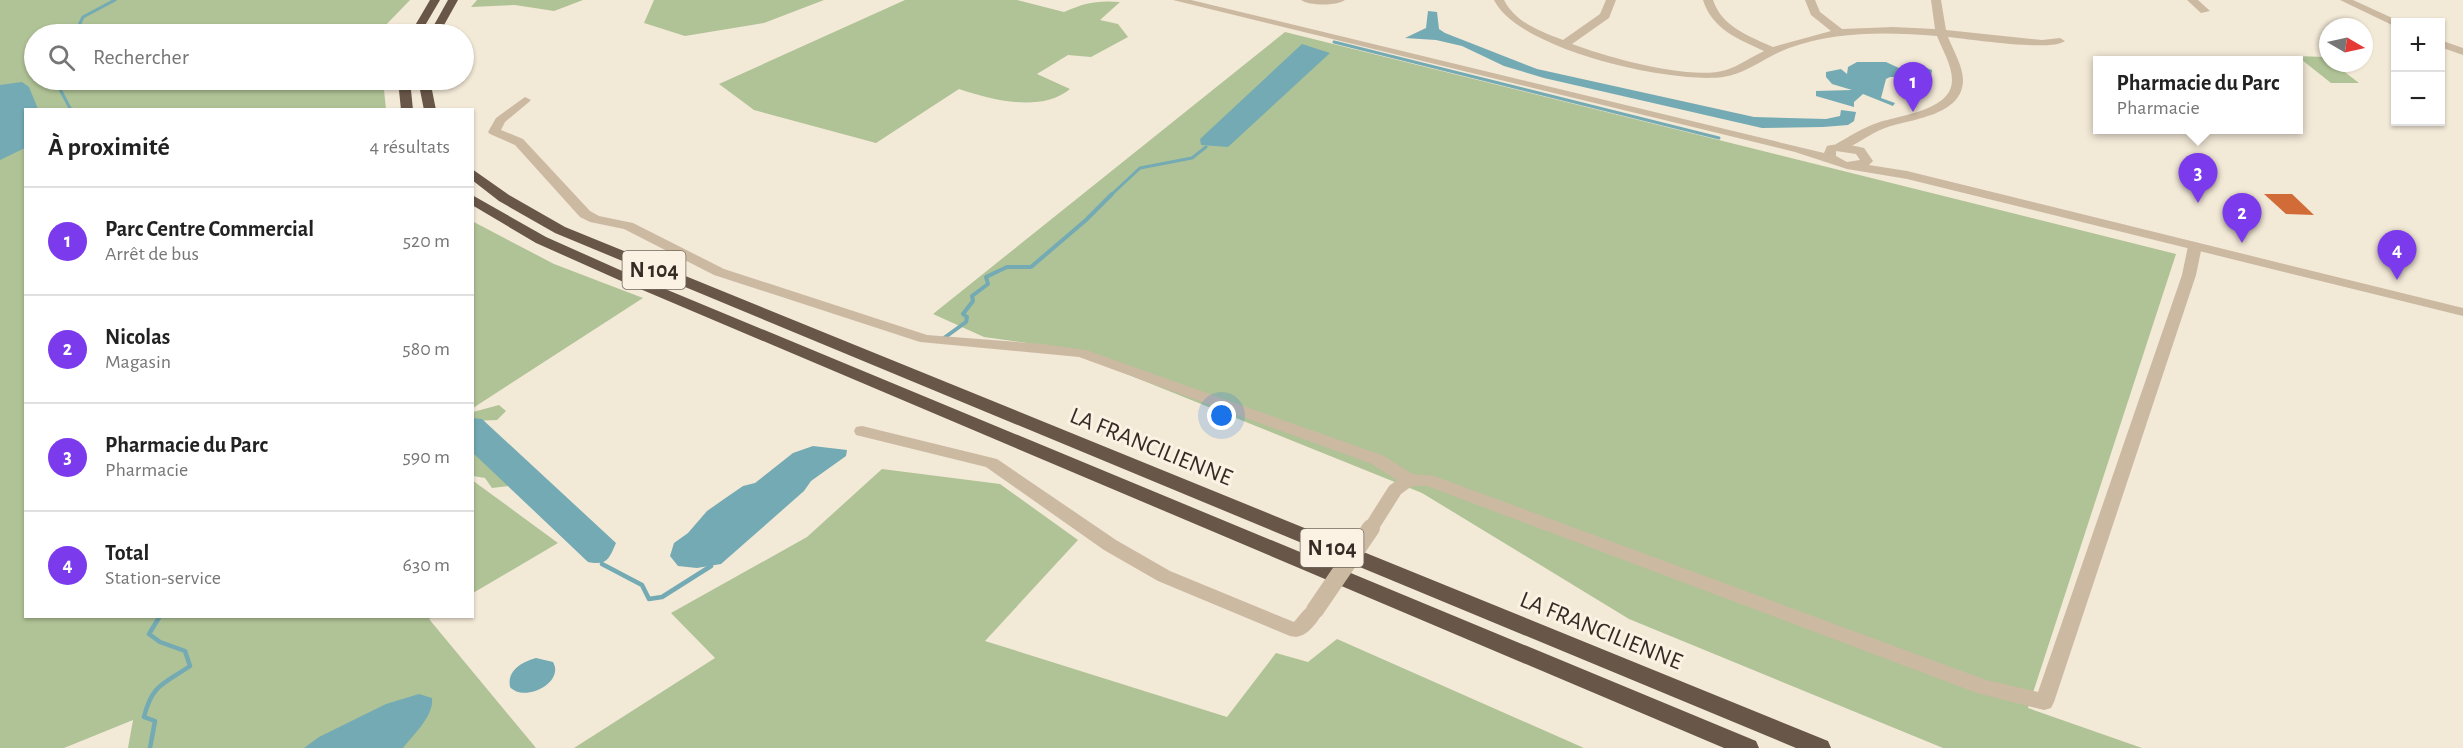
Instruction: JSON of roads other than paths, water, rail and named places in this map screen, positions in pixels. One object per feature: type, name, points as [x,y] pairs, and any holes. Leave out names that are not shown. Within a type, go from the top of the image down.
[{"type":"highway","points":[[421,24],[435,0]]},
{"type":"highway","points":[[440,24],[454,2]]},
{"type":"highway","points":[[405,90],[407,108]]},
{"type":"highway","points":[[426,90],[430,108]]},
{"type":"highway","name":"LA FRANCILIENNE","points":[[474,175],[504,198],[560,230],[1820,748]]},
{"type":"highway","name":"LA FRANCILIENNE","points":[[474,200],[541,240],[614,272],[1748,748]]},
{"type":"street","points":[[1178,0],[1799,149],[1864,155],[1907,175]]},
{"type":"street","points":[[1306,0],[1340,0]]},
{"type":"street","points":[[1499,0],[1506,13],[1528,29],[1564,44],[1646,68],[1698,76],[1727,74],[1772,51],[1840,33],[1875,30],[1942,33],[2042,43],[2060,41]]},
{"type":"street","points":[[1564,44],[1605,16],[1611,0]]},
{"type":"street","points":[[1708,0],[1710,11],[1718,20],[1734,32],[1772,51]]},
{"type":"street","points":[[1810,0],[1815,13],[1840,33]]},
{"type":"street","points":[[1835,152],[1884,125],[1932,111],[1955,93],[1959,84],[1957,73],[1942,33],[1936,0]]},
{"type":"street","points":[[2193,0],[2205,11]]},
{"type":"street","points":[[2345,0],[2391,21]]},
{"type":"street","points":[[2445,45],[2463,52]]},
{"type":"street","points":[[525,100],[500,120],[494,132],[519,142],[585,214],[595,219],[628,226],[719,272],[925,339],[958,345],[1040,346],[1081,352],[1378,460],[1409,480],[1428,480],[1984,687],[2044,702],[2189,275],[2195,246]]},
{"type":"street","points":[[1856,166],[1865,164],[1863,135]]},
{"type":"street","points":[[1835,152],[1856,166],[1907,175],[2463,312]]},
{"type":"street","points":[[862,431],[991,463],[1110,545],[1164,576],[1297,632],[1315,610],[1395,490],[1409,480]]},
{"type":"water","points":[[1428,11],[1437,12],[1439,29],[1445,33],[1537,69],[1754,117],[1826,119],[1840,116],[1841,110],[1856,112],[1854,121],[1848,125],[1823,127],[1762,128],[1544,78],[1504,66],[1462,46],[1436,40],[1405,38],[1426,28]]},
{"type":"water","points":[[1302,44],[1330,53],[1228,147],[1201,145],[1200,139]]},
{"type":"water","points":[[1857,62],[1886,62],[1899,68],[1919,65],[1932,70],[1931,77],[1921,84],[1904,77],[1886,79],[1881,98],[1895,103],[1893,106],[1863,94],[1854,102],[1854,107],[1816,96],[1816,91],[1852,90],[1832,84],[1826,77],[1826,72],[1841,69],[1847,74],[1848,67]]},
{"type":"water","points":[[22,82],[24,90],[30,90],[38,108],[24,108],[24,148],[0,160],[0,85]]},
{"type":"water","points":[[474,418],[482,419],[616,543],[606,560],[599,563],[588,562],[474,454]]},
{"type":"water","points":[[813,446],[847,450],[846,456],[811,481],[804,491],[721,564],[697,568],[678,566],[670,556],[674,543],[688,533],[707,511],[743,486],[755,483],[793,453]]},
{"type":"water","points":[[536,658],[553,662],[555,670],[548,683],[533,692],[524,693],[510,687],[513,671],[521,664]]},
{"type":"water","points":[[419,694],[432,698],[432,705],[427,718],[403,748],[304,748],[319,737],[386,704]]},
{"type":"waterway","points":[[80,24],[83,17],[115,0]]},
{"type":"waterway","points":[[1334,42],[1719,138]]},
{"type":"waterway","points":[[60,90],[70,108]]},
{"type":"waterway","points":[[1111,195],[1140,168],[1192,158],[1206,147]]},
{"type":"waterway","points":[[944,338],[966,322],[967,317],[963,314],[973,301],[972,296],[988,284],[986,277],[1007,267],[1031,267],[1086,220],[1111,195]]},
{"type":"waterway","points":[[602,564],[642,585],[649,599],[662,597],[711,566]]},
{"type":"waterway","points":[[150,748],[155,721],[144,717],[147,706],[160,686],[190,666],[185,651],[160,642],[149,634],[159,618]]},
{"type":"place","name":"Parc Centre Commercial","points":[[1913,112]]},
{"type":"place","name":"Pharmacie du Parc","points":[[2198,203]]},
{"type":"place","name":"Nicolas","points":[[2242,243]]},
{"type":"place","name":"Total","points":[[2397,280]]}]
